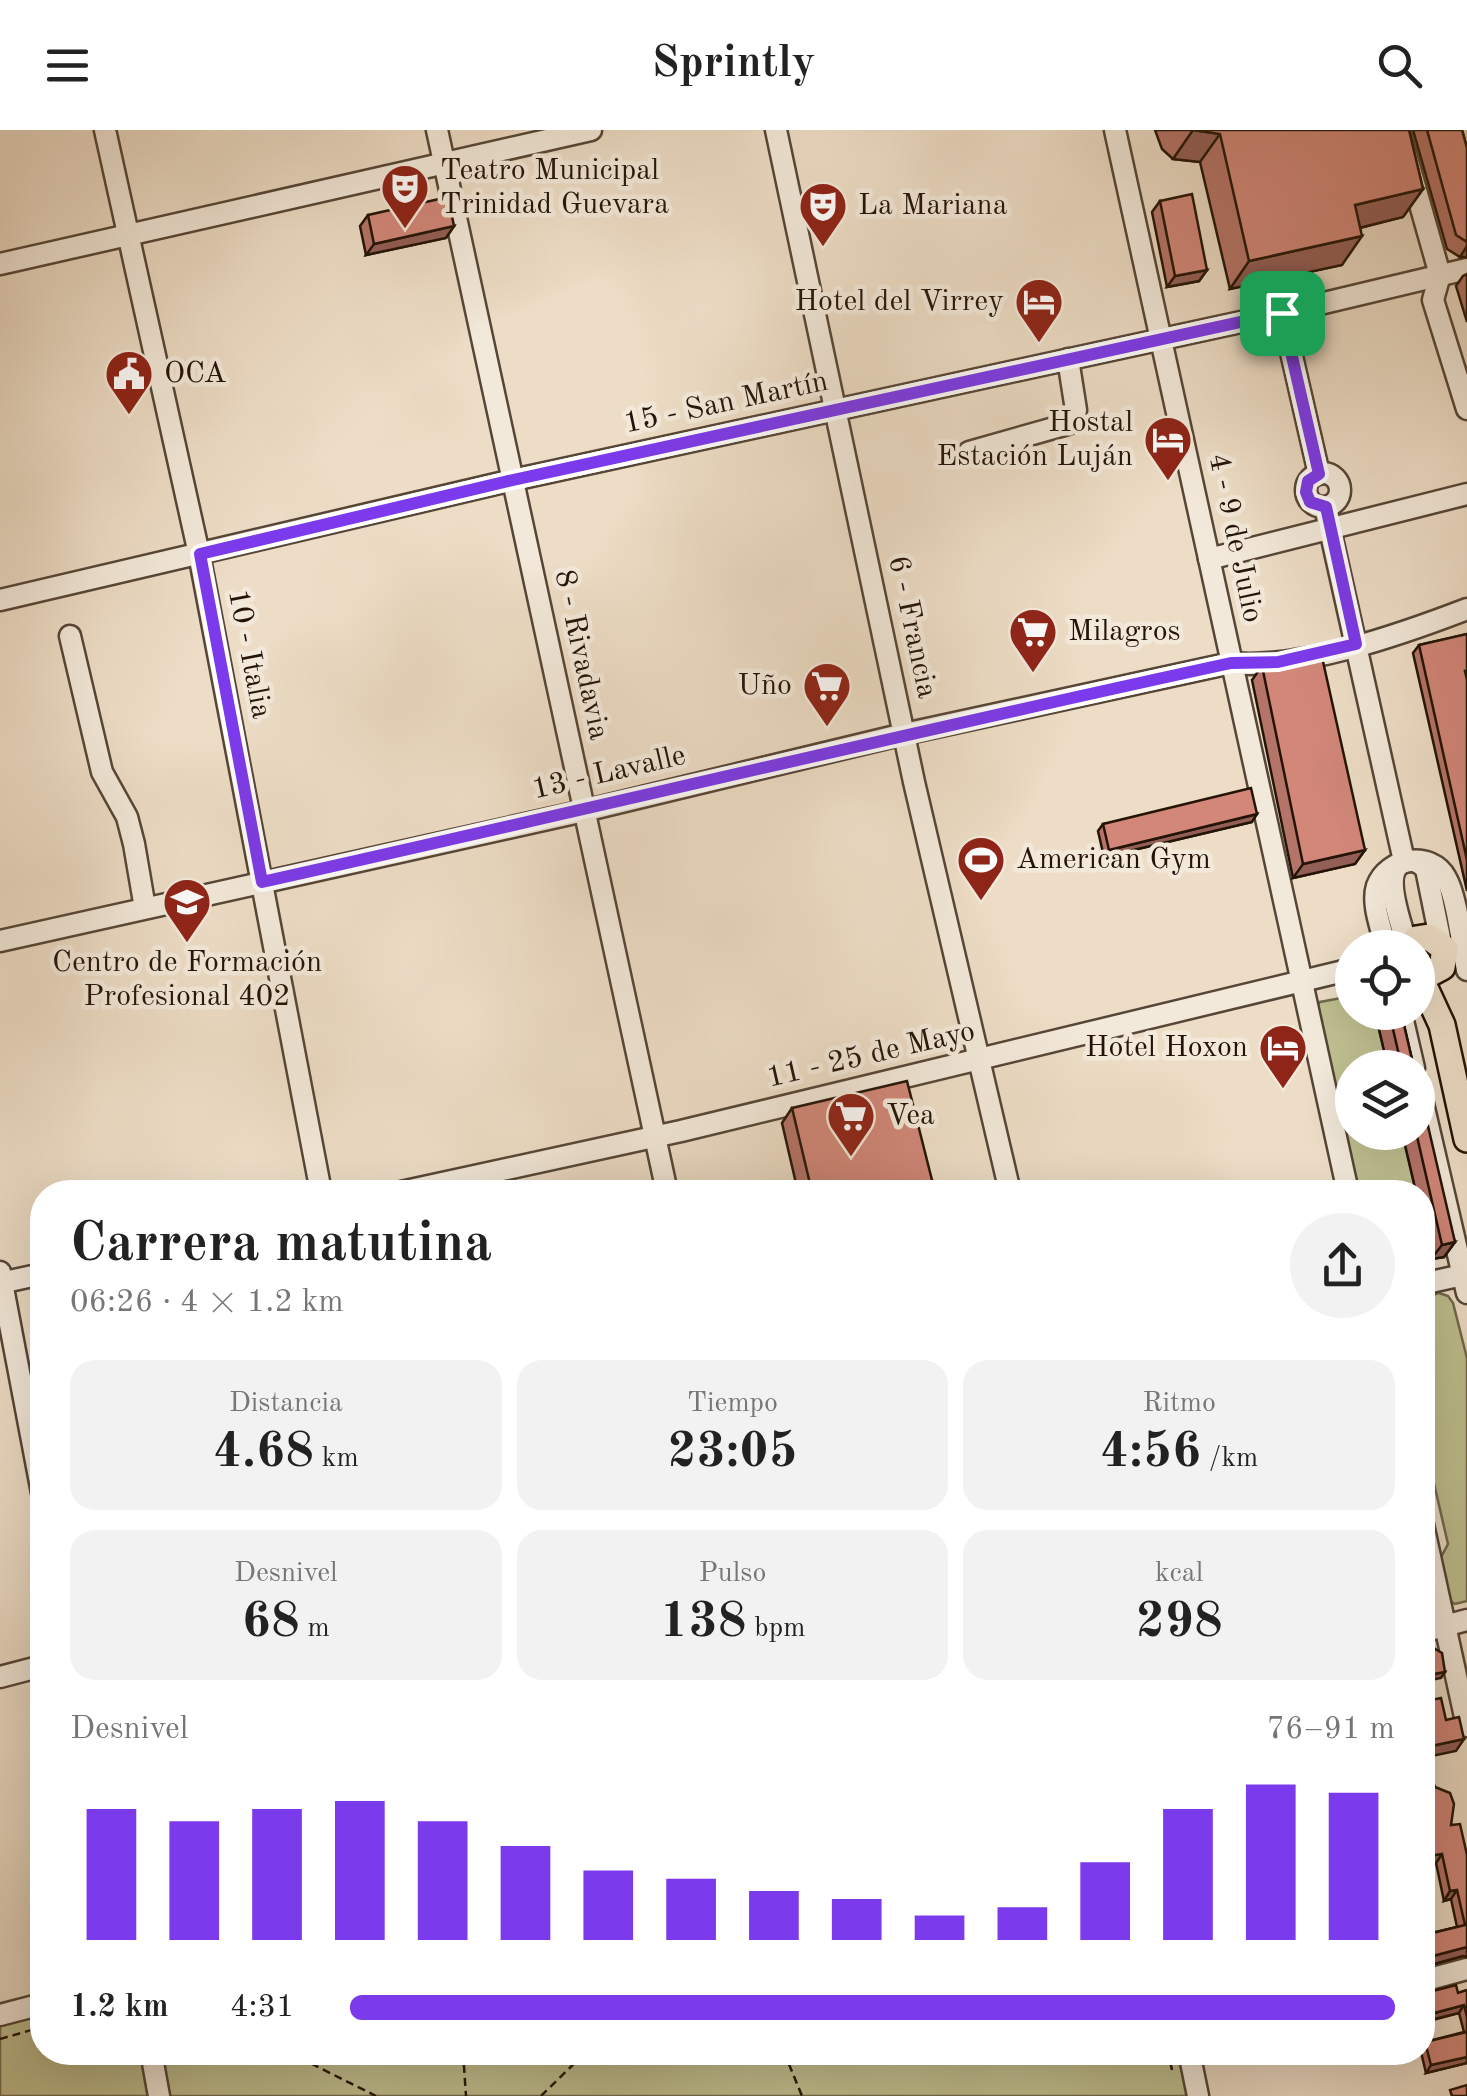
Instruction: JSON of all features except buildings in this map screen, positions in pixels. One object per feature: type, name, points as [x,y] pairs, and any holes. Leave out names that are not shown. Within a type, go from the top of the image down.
[{"type":"main road","points":[[1445,958],[1442,1025],[1467,1138]]},
{"type":"street","name":"10 - Italia","points":[[105,130],[200,554],[319,1180]]},
{"type":"street","name":"8 - Rivadavia","points":[[437,130],[664,1180]]},
{"type":"street","points":[[0,264],[591,130]]},
{"type":"street","name":"6 - Francia","points":[[776,130],[904,734],[1007,1180]]},
{"type":"street","name":"4 - 9 de Julio","points":[[1115,130],[1345,1180]]},
{"type":"street","points":[[1399,130],[1440,276],[1433,300],[1467,409]]},
{"type":"street","name":"15 - San Martín","points":[[0,600],[513,480],[1467,270]]},
{"type":"street","points":[[1282,313],[1319,474],[1333,476],[1339,486],[1328,518],[1404,861]]},
{"type":"street","points":[[969,452],[1068,424],[1076,410],[1068,359]]},
{"type":"street","points":[[1208,558],[1328,518],[1467,494]]},
{"type":"street","name":"13 - Lavalle","points":[[0,940],[584,811],[904,734],[1231,663],[1278,662],[1405,632],[1467,610]]},
{"type":"street","points":[[70,636],[102,772],[127,817],[144,908]]},
{"type":"street","points":[[1404,861],[1395,868],[1390,880],[1404,930]]},
{"type":"street","points":[[1382,930],[1375,899],[1377,886],[1393,866],[1404,861],[1418,862],[1426,869],[1445,958]]},
{"type":"street","name":"11 - 25 de Mayo","points":[[456,1180],[655,1137],[1335,974]]},
{"type":"street","points":[[1434,1150],[1466,1281],[1435,1283]]},
{"type":"street","points":[[30,1276],[1,1280],[30,1431]]},
{"type":"street","points":[[1435,1558],[1457,1623],[1467,1726]]},
{"type":"street","points":[[0,1678],[30,1669]]},
{"type":"street","points":[[1435,1978],[1467,1969]]},
{"type":"street","points":[[0,2015],[30,2007]]},
{"type":"street","points":[[153,2065],[159,2096]]},
{"type":"street","points":[[1192,2065],[1198,2096]]},
{"type":"path","points":[[0,2039],[30,2030]]},
{"type":"path","points":[[314,2065],[376,2096]]},
{"type":"path","points":[[464,2065],[466,2096]]},
{"type":"path","points":[[541,2096],[573,2065]]},
{"type":"path","points":[[789,2065],[802,2096]]},
{"type":"green space","points":[[1335,999],[1335,1030],[1379,1030],[1384,1050],[1335,1050],[1335,1098],[1314,1008],[1320,1002]]},
{"type":"green space","points":[[1347,1150],[1406,1150],[1413,1180],[1354,1180]]},
{"type":"green space","points":[[1435,1294],[1448,1296],[1453,1303],[1467,1358],[1467,1601],[1455,1604],[1447,1599],[1438,1563],[1448,1544],[1435,1488]]},
{"type":"green space","points":[[30,2015],[30,2065],[148,2065],[154,2096],[0,2096],[0,2023]]},
{"type":"green space","points":[[161,2065],[1186,2065],[1193,2096],[167,2096]]},
{"type":"place","name":"Teatro Municipal Trinidad Guevara","points":[[405,230]]},
{"type":"place","name":"La Mariana","points":[[823,248]]},
{"type":"place","name":"Hotel del Virrey","points":[[1039,344]]},
{"type":"place","name":"OCA","points":[[129,416]]},
{"type":"place","name":"Hostal Estación Luján","points":[[1168,482]]},
{"type":"place","name":"Milagros","points":[[1033,674]]},
{"type":"place","name":"Uño","points":[[827,728]]},
{"type":"place","name":"American Gym","points":[[981,902]]},
{"type":"place","name":"Centro de Formación Profesional 402","points":[[187,944]]},
{"type":"place","name":"Hotel Hoxon","points":[[1283,1090]]},
{"type":"place","name":"Vea","points":[[851,1158]]},
{"type":"route","points":[[1282,313],[1319,474],[1308,481],[1306,492],[1315,506],[1326,507],[1356,644],[1278,662],[1231,663],[904,734],[584,811],[262,882],[200,554],[513,480],[1282,313]]}]
